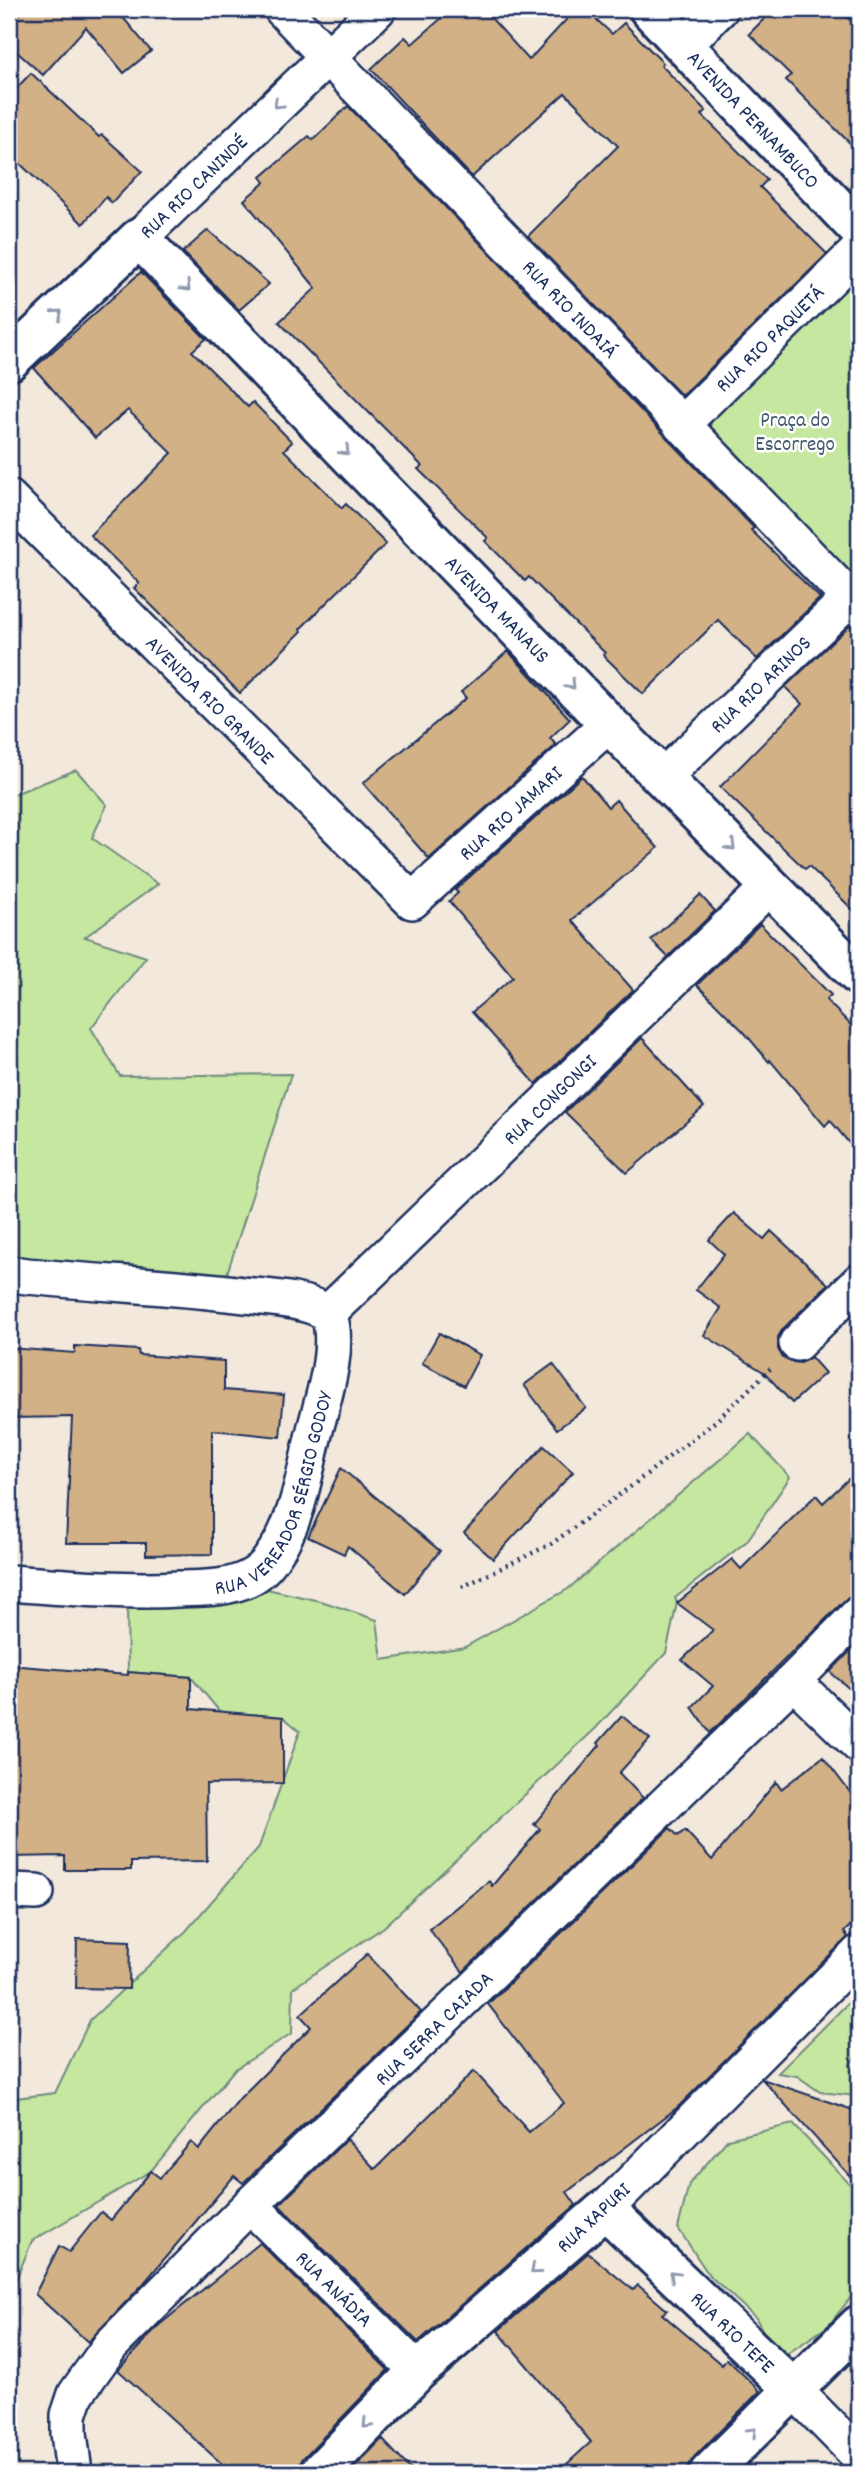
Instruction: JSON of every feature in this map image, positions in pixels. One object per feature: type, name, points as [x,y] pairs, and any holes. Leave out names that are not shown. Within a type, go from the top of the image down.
[{"type":"main road","name":"AVENIDA PERNAMBUCO","points":[[649,9],[859,230]]},
{"type":"main road","name":"RUA RIO CANINDÉ","points":[[9,360],[139,238]]},
{"type":"main road","name":"AVENIDA MANAUS","points":[[139,238],[609,724],[859,976]]},
{"type":"main road","name":"RUA XAPURI","points":[[319,2473],[418,2371],[605,2210]]},
{"type":"main road","name":"RUA RIO TEFE","points":[[605,2210],[794,2390]]},
{"type":"main road","points":[[709,2473],[859,2325]]},
{"type":"street","name":"RUA RIO INDAIÁ","points":[[282,9],[681,425],[856,599]]},
{"type":"street","name":"RUA RIO CANINDÉ","points":[[139,238],[378,9]]},
{"type":"street","points":[[684,45],[720,9]]},
{"type":"street","name":"RUA RIO PAQUETÁ","points":[[681,425],[859,250]]},
{"type":"street","name":"AVENIDA RIO GRANDE","points":[[9,498],[412,901]]},
{"type":"street","name":"RUA RIO ARINOS","points":[[662,778],[856,599]]},
{"type":"street","name":"RUA RIO JAMARI","points":[[412,901],[609,724]]},
{"type":"street","name":"RUA CONGONGI","points":[[328,1314],[770,886]]},
{"type":"street","points":[[9,1274],[211,1290],[283,1300],[313,1307],[328,1314]]},
{"type":"street","points":[[797,1343],[859,1282]]},
{"type":"street","name":"RUA VEREADOR SÉRGIO GODOY","points":[[9,1583],[134,1591],[200,1588],[234,1583],[248,1579],[260,1571],[286,1535],[307,1462],[332,1345],[332,1326],[328,1314]]},
{"type":"street","name":"RUA SERRA CAIADA","points":[[74,2473],[69,2415],[76,2394],[111,2345],[250,2206],[859,1614]]},
{"type":"street","points":[[793,1681],[859,1745]]},
{"type":"street","name":"RUA XAPURI","points":[[605,2210],[859,1952]]},
{"type":"street","name":"RUA ANÁDIA","points":[[250,2206],[418,2371]]},
{"type":"street","name":"RUA RIO TEFE","points":[[794,2390],[859,2456]]},
{"type":"path","points":[[463,1587],[551,1544],[630,1487],[717,1420],[797,1343]]},
{"type":"green space","name":"Praça do Escorrego","points":[[859,275],[859,574],[852,576],[709,429],[712,420]]},
{"type":"green space","points":[[76,770],[107,805],[92,838],[158,884],[85,937],[146,957],[91,1028],[120,1076],[291,1074],[225,1280],[9,1281],[9,796]]},
{"type":"green space","points":[[750,1434],[790,1477],[747,1541],[675,1598],[677,1603],[666,1653],[595,1729],[384,1927],[293,1988],[292,2033],[234,2070],[151,2171],[32,2241],[9,2296],[9,2099],[55,2093],[90,2020],[186,1931],[259,1847],[300,1731],[283,1717],[220,1712],[191,1677],[128,1672],[127,1606],[267,1589],[324,1602],[377,1620],[382,1660],[465,1647],[568,1589]]},
{"type":"green space","points":[[859,1992],[859,2052],[850,2065],[859,2070],[856,2096],[820,2092],[797,2076],[778,2073]]},
{"type":"green space","points":[[793,2124],[859,2194],[859,2287],[828,2326],[778,2360],[756,2318],[709,2275],[678,2228],[689,2184],[728,2139]]},
{"type":"building","points":[[24,9],[116,9],[151,51],[124,73],[86,27],[43,75],[9,45],[9,26]]},
{"type":"building","points":[[452,9],[483,9],[529,60],[576,9],[585,9],[612,34],[624,23],[706,111],[702,115],[767,180],[760,187],[827,254],[682,396],[528,236],[618,146],[565,93],[472,177],[371,69],[405,37],[412,44]]},
{"type":"building","points":[[774,9],[839,9],[859,29],[859,152],[786,80],[791,75],[749,34]]},
{"type":"building","points":[[31,73],[99,137],[102,135],[142,171],[112,203],[106,197],[83,224],[9,153],[9,96]]},
{"type":"building","points":[[348,106],[754,528],[751,530],[820,598],[757,659],[718,620],[643,694],[529,577],[525,581],[485,541],[488,538],[418,469],[422,466],[279,322],[316,288],[244,200],[265,182],[261,177],[309,136],[313,140]]},
{"type":"building","points":[[208,230],[269,284],[239,310],[183,252]]},
{"type":"building","points":[[141,272],[206,339],[192,351],[248,407],[253,402],[292,442],[284,450],[342,508],[346,504],[386,544],[240,693],[134,588],[139,583],[90,535],[172,453],[128,410],[95,438],[34,368]]},
{"type":"building","points":[[850,625],[859,628],[859,916],[809,866],[805,869],[720,787],[802,704],[785,687]]},
{"type":"building","points":[[508,651],[570,719],[550,738],[556,745],[429,859],[363,783],[466,698],[461,692]]},
{"type":"building","points":[[582,776],[608,807],[616,800],[658,848],[572,920],[633,990],[536,1084],[472,1012],[513,977],[449,901],[458,893],[455,890]]},
{"type":"building","points":[[700,895],[715,911],[668,957],[651,940]]},
{"type":"building","points":[[760,924],[831,995],[826,1000],[859,1033],[859,1155],[830,1120],[825,1126],[770,1060],[769,1062],[744,1032],[697,985]]},
{"type":"building","points":[[642,1038],[704,1107],[627,1173],[565,1112]]},
{"type":"building","points":[[734,1213],[764,1239],[771,1231],[828,1284],[778,1337],[778,1349],[783,1358],[801,1363],[811,1357],[825,1373],[792,1403],[765,1373],[704,1335],[721,1308],[696,1290],[724,1254],[709,1240]]},
{"type":"building","points":[[439,1333],[480,1355],[464,1386],[422,1363]]},
{"type":"building","points":[[75,1346],[138,1350],[139,1355],[224,1361],[224,1390],[284,1395],[280,1437],[212,1430],[212,1554],[146,1555],[146,1543],[66,1543],[72,1417],[9,1418],[9,1348],[75,1353]]},
{"type":"building","points":[[553,1364],[586,1408],[557,1429],[524,1385]]},
{"type":"building","points":[[544,1446],[573,1472],[493,1559],[464,1533]]},
{"type":"building","points":[[341,1468],[440,1551],[405,1594],[348,1546],[344,1554],[308,1537]]},
{"type":"building","points":[[859,1469],[859,1594],[845,1600],[710,1733],[692,1707],[713,1686],[682,1660],[713,1630],[677,1603],[732,1559],[741,1569],[816,1495],[823,1503]]},
{"type":"building","points":[[859,1642],[859,1697],[830,1672]]},
{"type":"building","points":[[9,1665],[128,1675],[128,1672],[191,1677],[191,1709],[283,1717],[283,1783],[206,1784],[207,1861],[131,1862],[131,1870],[65,1870],[65,1856],[9,1857]]},
{"type":"building","points":[[622,1716],[650,1739],[619,1773],[643,1798],[463,1972],[429,1929],[489,1881],[492,1886],[540,1829],[534,1824]]},
{"type":"building","points":[[823,1757],[859,1804],[859,1917],[844,1932],[848,1937],[678,2107],[567,2192],[576,2205],[418,2342],[279,2205],[347,2139],[375,2169],[474,2071],[529,2132],[564,2103],[488,2004],[670,1828],[678,1836],[685,1830],[712,1860],[776,1782],[781,1789]]},
{"type":"building","points":[[77,1939],[130,1941],[129,1989],[76,1988]]},
{"type":"building","points":[[367,1954],[421,2012],[243,2183],[234,2176],[144,2283],[88,2342],[35,2294],[59,2246],[69,2252],[101,2212],[111,2220],[151,2171],[160,2178],[191,2142],[199,2149],[240,2098],[311,2027],[300,2015]]},
{"type":"building","points":[[762,2079],[859,2112],[859,2186]]},
{"type":"building","points":[[260,2243],[388,2370],[303,2458],[298,2473],[232,2473],[118,2370],[158,2326]]},
{"type":"building","points":[[588,2253],[633,2290],[638,2285],[667,2310],[662,2314],[722,2365],[727,2359],[760,2391],[694,2457],[688,2467],[688,2473],[557,2473],[591,2442],[498,2331]]},
{"type":"building","points":[[382,2439],[414,2473],[349,2473]]}]
